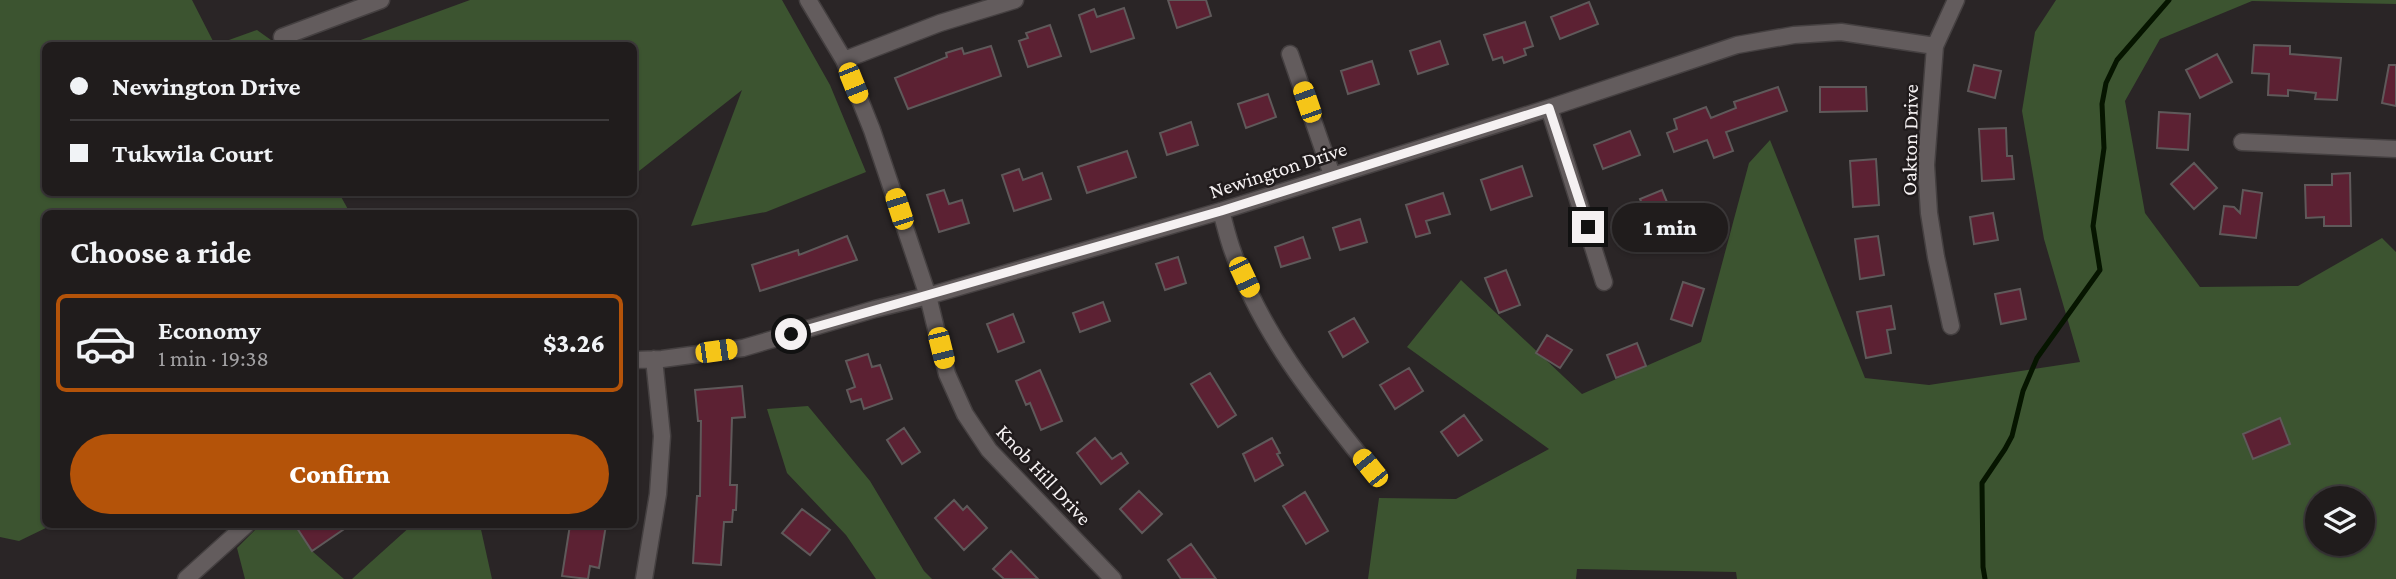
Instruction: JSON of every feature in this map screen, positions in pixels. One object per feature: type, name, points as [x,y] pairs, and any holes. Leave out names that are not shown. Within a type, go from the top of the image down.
[{"type":"street","points":[[282,37],[338,7],[381,0]]},
{"type":"street","name":"Knob Hill Drive","points":[[808,0],[844,60],[888,171],[928,296],[947,374],[965,414],[989,450],[1113,579]]},
{"type":"street","points":[[844,60],[940,23],[1015,0]]},
{"type":"street","name":"Oakton Drive","points":[[1951,326],[1934,246],[1926,164],[1935,46],[1956,0]]},
{"type":"street","name":"Newington Drive","points":[[637,360],[743,348],[928,296],[1221,211],[1549,108],[1737,45],[1794,35],[1841,32],[1935,46]]},
{"type":"street","points":[[1290,54],[1332,175]]},
{"type":"street","points":[[1549,108],[1604,282]]},
{"type":"street","points":[[2242,142],[2396,149]]},
{"type":"street","points":[[1221,211],[1233,253],[1265,323],[1313,397],[1370,468]]},
{"type":"street","points":[[644,579],[659,494],[662,436],[654,359]]},
{"type":"street","points":[[186,579],[243,528]]},
{"type":"green space","points":[[0,0],[192,0],[213,42],[42,42],[42,196],[341,196],[348,210],[42,210],[42,528],[46,528],[19,541],[0,537]]},
{"type":"green space","points":[[470,0],[782,0],[830,85],[866,172],[766,212],[691,226],[742,90],[637,173],[637,42],[355,42]]},
{"type":"green space","points":[[2056,0],[2396,0],[2396,4],[2252,1],[2160,39],[2125,101],[2145,213],[2200,287],[2298,286],[2382,238],[2396,252],[2396,579],[1737,579],[1736,572],[1577,569],[1576,579],[1368,579],[1379,498],[1456,499],[1549,449],[1407,347],[1461,280],[1582,394],[1701,342],[1749,163],[1770,140],[1865,378],[1929,385],[2080,362],[2044,239],[2022,111],[2035,32]]},
{"type":"green space","points":[[257,30],[274,42],[223,42]]},
{"type":"green space","points":[[808,406],[870,481],[924,571],[932,579],[876,579],[846,535],[787,473],[767,409]]},
{"type":"green space","points":[[257,528],[297,528],[312,551],[344,579],[245,579],[237,548]]},
{"type":"green space","points":[[409,528],[481,528],[492,579],[352,579]]},
{"type":"building","points":[[1168,0],[1206,0],[1211,16],[1177,28]]},
{"type":"building","points":[[1589,2],[1598,24],[1560,39],[1551,17]]},
{"type":"building","points":[[1124,8],[1134,38],[1091,52],[1079,15],[1094,9],[1097,17]]},
{"type":"building","points":[[1525,22],[1533,46],[1524,49],[1526,55],[1504,63],[1502,57],[1493,60],[1484,35]]},
{"type":"building","points":[[1050,25],[1061,56],[1028,67],[1019,41],[1028,38],[1026,33]]},
{"type":"building","points":[[1440,41],[1448,64],[1418,74],[1410,51]]},
{"type":"building","points":[[2254,45],[2290,46],[2290,54],[2341,58],[2337,100],[2315,99],[2316,93],[2288,90],[2288,96],[2268,95],[2269,74],[2252,73]]},
{"type":"building","points":[[991,46],[1001,76],[908,109],[895,78],[947,57],[946,53],[962,48],[964,54]]},
{"type":"building","points":[[2217,54],[2232,82],[2200,98],[2186,70]]},
{"type":"building","points":[[1372,61],[1379,84],[1348,94],[1341,71]]},
{"type":"building","points":[[1974,65],[2001,71],[1995,98],[1968,91]]},
{"type":"building","points":[[2389,65],[2396,65],[2396,106],[2382,103]]},
{"type":"building","points":[[1778,87],[1787,111],[1726,132],[1733,151],[1714,158],[1707,140],[1674,152],[1667,133],[1677,129],[1674,119],[1706,107],[1711,118],[1736,108],[1734,102]]},
{"type":"building","points":[[1820,87],[1866,87],[1867,111],[1820,112]]},
{"type":"building","points":[[1268,94],[1276,117],[1246,128],[1238,104]]},
{"type":"building","points":[[2159,112],[2190,114],[2188,150],[2157,148]]},
{"type":"building","points":[[1191,122],[1198,145],[1167,155],[1160,133]]},
{"type":"building","points":[[2006,128],[2007,156],[2012,156],[2014,179],[1982,181],[1979,129]]},
{"type":"building","points":[[1630,131],[1640,155],[1603,169],[1594,145]]},
{"type":"building","points":[[1127,151],[1136,177],[1087,193],[1078,167]]},
{"type":"building","points":[[1876,159],[1879,205],[1853,207],[1850,161]]},
{"type":"building","points":[[2194,163],[2217,188],[2194,209],[2171,184]]},
{"type":"building","points":[[1522,166],[1532,196],[1491,210],[1481,180]]},
{"type":"building","points":[[1019,169],[1023,180],[1042,173],[1051,199],[1014,211],[1002,175]]},
{"type":"building","points":[[2350,173],[2351,226],[2324,226],[2324,217],[2306,218],[2305,185],[2332,185],[2332,174]]},
{"type":"building","points":[[944,190],[949,204],[962,200],[969,223],[939,232],[927,195]]},
{"type":"building","points":[[1662,190],[1682,239],[1660,248],[1640,199]]},
{"type":"building","points":[[2243,190],[2262,193],[2256,238],[2220,234],[2224,206],[2234,207],[2240,213]]},
{"type":"building","points":[[1443,193],[1450,214],[1426,221],[1430,233],[1416,237],[1406,205]]},
{"type":"building","points":[[1993,213],[1998,240],[1974,244],[1970,217]]},
{"type":"building","points":[[1360,219],[1367,242],[1340,250],[1333,228]]},
{"type":"building","points":[[847,236],[857,260],[760,291],[752,265],[798,250],[799,255]]},
{"type":"building","points":[[1878,236],[1884,275],[1860,279],[1855,239]]},
{"type":"building","points":[[1303,237],[1310,258],[1281,267],[1275,247]]},
{"type":"building","points":[[1178,257],[1186,283],[1165,290],[1156,264]]},
{"type":"building","points":[[1506,270],[1520,305],[1499,313],[1485,278]]},
{"type":"building","points":[[1683,282],[1704,289],[1692,326],[1671,319]]},
{"type":"building","points":[[2020,289],[2026,319],[2001,324],[1995,294]]},
{"type":"building","points":[[1103,302],[1110,321],[1080,332],[1073,313]]},
{"type":"building","points":[[1891,306],[1895,329],[1887,330],[1891,353],[1866,358],[1857,312]]},
{"type":"building","points":[[1013,314],[1024,342],[998,352],[987,324]]},
{"type":"building","points":[[1354,318],[1368,342],[1343,357],[1329,332]]},
{"type":"building","points":[[1547,335],[1572,350],[1560,368],[1536,353]]},
{"type":"building","points":[[1637,343],[1646,366],[1616,378],[1607,355]]},
{"type":"building","points":[[868,354],[872,367],[880,365],[892,399],[864,409],[861,399],[851,402],[847,390],[855,387],[846,361]]},
{"type":"building","points":[[1409,368],[1423,391],[1395,409],[1380,385]]},
{"type":"building","points":[[1040,370],[1062,421],[1041,430],[1030,403],[1026,405],[1016,381]]},
{"type":"building","points":[[1210,373],[1236,415],[1218,427],[1191,384]]},
{"type":"building","points":[[742,386],[745,417],[732,418],[730,485],[737,485],[736,510],[733,510],[732,522],[724,522],[721,565],[693,563],[697,496],[700,496],[701,421],[698,421],[695,390]]},
{"type":"building","points":[[1464,415],[1482,440],[1458,456],[1441,432]]},
{"type":"building","points":[[2280,418],[2290,444],[2253,459],[2243,434]]},
{"type":"building","points":[[904,428],[920,452],[902,464],[887,440]]},
{"type":"building","points":[[1095,438],[1112,459],[1121,453],[1128,463],[1101,484],[1077,453]]},
{"type":"building","points":[[1272,438],[1283,465],[1255,481],[1243,454]]},
{"type":"building","points":[[1139,491],[1162,514],[1142,533],[1120,509]]},
{"type":"building","points":[[1305,492],[1328,531],[1306,544],[1283,506]]},
{"type":"building","points":[[954,500],[963,510],[967,506],[987,528],[964,550],[935,518]]},
{"type":"building","points":[[802,509],[830,530],[810,555],[782,533]]},
{"type":"building","points":[[297,528],[346,528],[312,551]]},
{"type":"building","points":[[570,528],[606,528],[599,568],[590,566],[588,579],[562,576]]},
{"type":"building","points":[[1191,544],[1216,579],[1181,579],[1168,560]]},
{"type":"building","points":[[1011,551],[1038,579],[1004,579],[993,569]]},
{"type":"waterway","points":[[1985,579],[1982,483],[2012,436],[2023,391],[2037,358],[2100,270],[2093,226],[2104,148],[2102,104],[2106,83],[2117,60],[2169,0]]},
{"type":"route","points":[[791,334],[1221,211],[1549,108],[1588,227]]}]
